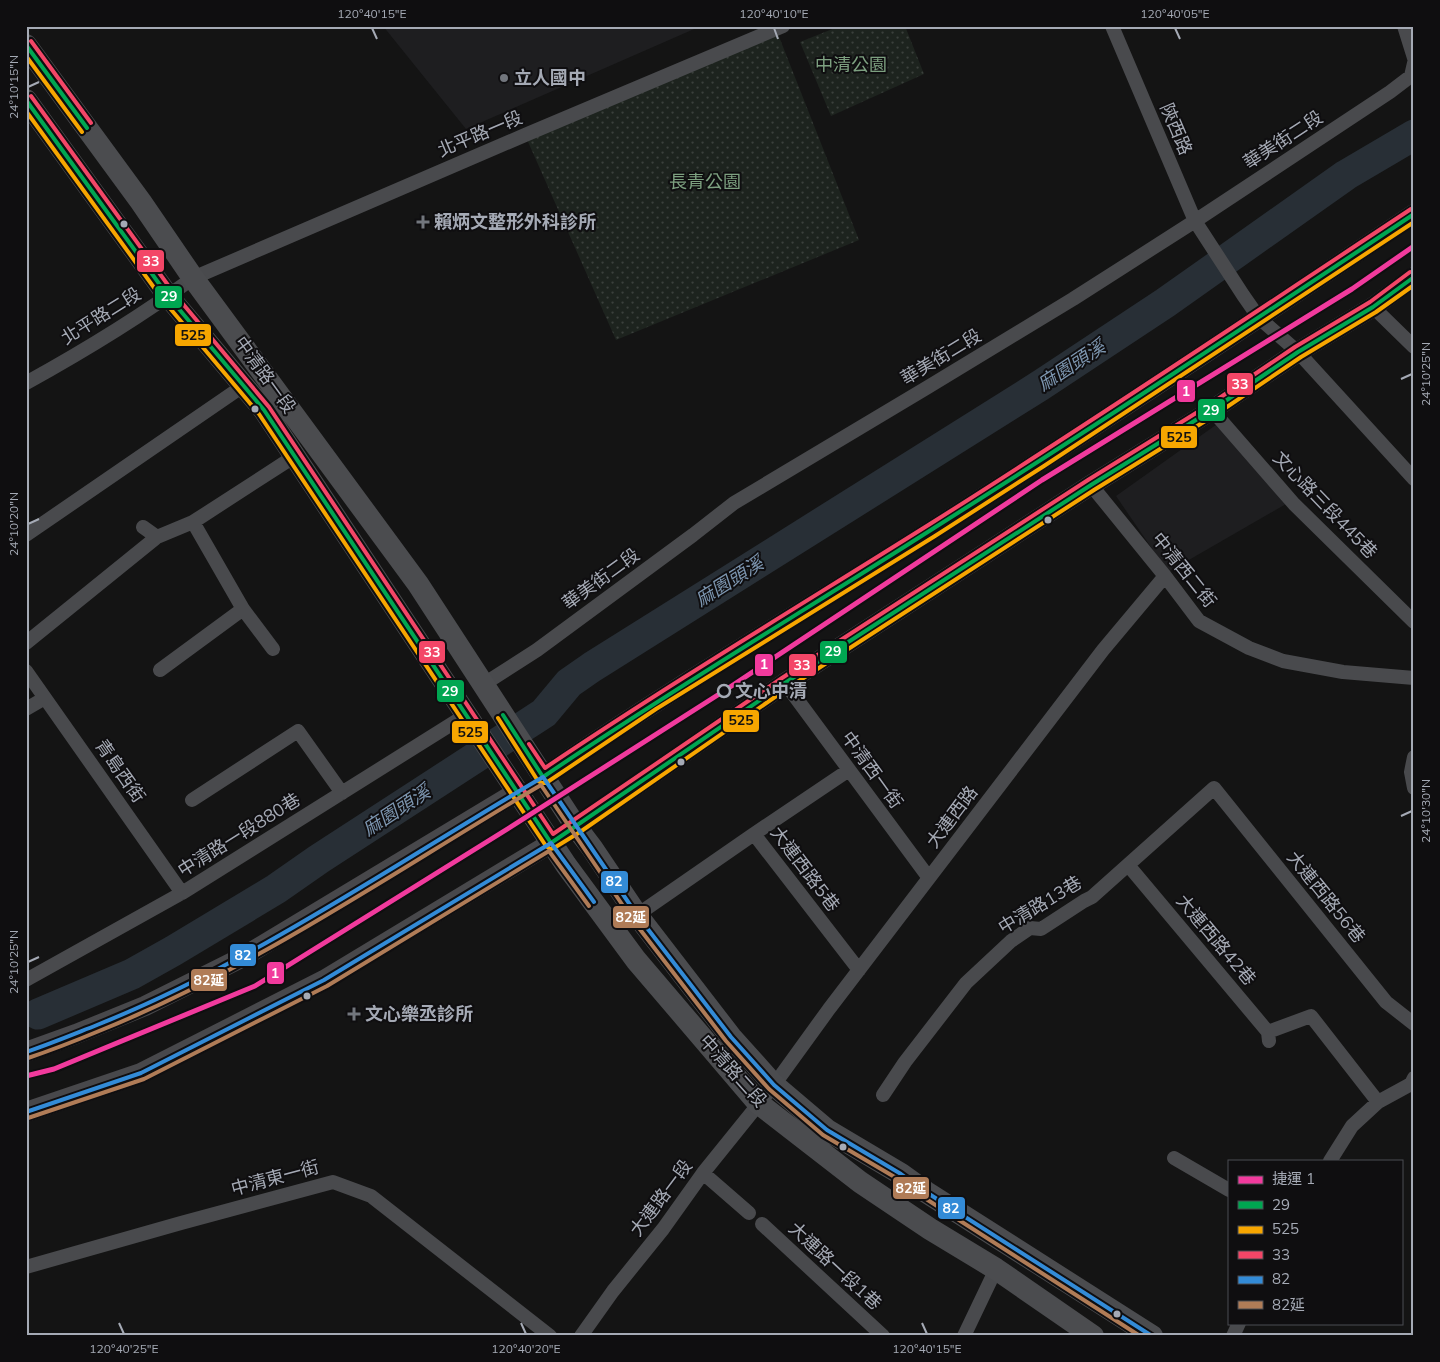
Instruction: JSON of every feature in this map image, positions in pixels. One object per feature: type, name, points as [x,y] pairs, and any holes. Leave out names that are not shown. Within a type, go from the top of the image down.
[{"type":"main road","name":"中清路一段","points":[[26,45],[141,202],[193,278],[418,584],[524,747]]},
{"type":"main road","name":"中清路一段","points":[[26,100],[168,296],[264,410],[498,762]]},
{"type":"main road","points":[[26,1052],[145,1006],[243,957],[283,934],[543,777],[767,632],[986,496],[1414,214]]},
{"type":"main road","points":[[26,1112],[141,1072],[324,980],[576,827],[785,683],[1091,485],[1212,410],[1298,352],[1373,307],[1414,277]]},
{"type":"main road","name":"中清路二段","points":[[524,747],[636,915],[731,1036],[774,1085],[827,1130],[901,1174],[926,1192],[1152,1336]]},
{"type":"main road","name":"中清路二段","points":[[498,762],[551,842],[636,960],[758,1103],[860,1182],[996,1270],[1093,1336]]},
{"type":"street","name":"北平路一段","points":[[193,278],[524,135],[784,26]]},
{"type":"street","name":"陝西路","points":[[1112,26],[1195,221],[1258,318]]},
{"type":"street","points":[[1404,26],[1414,58]]},
{"type":"street","name":"華美街二段","points":[[484,684],[537,650],[734,503],[1073,299],[1195,221],[1390,92],[1411,76],[1414,63]]},
{"type":"street","name":"北平路二段","points":[[26,383],[86,349],[193,278]]},
{"type":"street","points":[[1373,307],[1414,347]]},
{"type":"street","points":[[1258,318],[1298,352],[1414,480]]},
{"type":"street","points":[[26,535],[243,386]]},
{"type":"street","name":"文心路三段445巷","points":[[1212,410],[1294,504],[1414,622]]},
{"type":"street","points":[[26,643],[157,537],[193,522],[295,456]]},
{"type":"street","name":"中清西二街","points":[[1091,485],[1199,621],[1249,648],[1283,661],[1343,672],[1414,678]]},
{"type":"street","points":[[193,522],[243,609],[273,649]]},
{"type":"street","points":[[143,527],[157,537]]},
{"type":"street","name":"大連西路","points":[[774,1085],[859,970],[1103,650],[1165,576]]},
{"type":"street","points":[[160,670],[243,609]]},
{"type":"street","name":"青島西街","points":[[26,672],[182,893]]},
{"type":"street","name":"中清西一街","points":[[785,683],[929,878]]},
{"type":"street","points":[[26,709],[45,698]]},
{"type":"street","name":"中清路一段880巷","points":[[26,980],[182,893],[342,793],[469,720]]},
{"type":"street","points":[[192,800],[298,731],[342,793]]},
{"type":"street","points":[[1414,758],[1411,772],[1414,788]]},
{"type":"street","name":"大連西路5巷","points":[[849,770],[754,834],[859,970]]},
{"type":"street","name":"中清路13巷","points":[[883,1095],[905,1062],[966,983],[1011,941],[1030,928],[1041,929],[1092,897],[1214,788]]},
{"type":"street","name":"大連西路56巷","points":[[1214,788],[1386,1002],[1414,1024]]},
{"type":"street","points":[[636,915],[754,834]]},
{"type":"street","name":"大連西路42巷","points":[[1128,865],[1268,1036],[1311,1016],[1378,1102]]},
{"type":"street","points":[[1331,1160],[1352,1126],[1378,1102],[1413,1083]]},
{"type":"street","name":"大連路一段","points":[[581,1336],[613,1291],[758,1103],[774,1085]]},
{"type":"street","points":[[1174,1158],[1228,1189]]},
{"type":"street","points":[[703,1174],[749,1213]]},
{"type":"street","name":"中清東一街","points":[[26,1267],[333,1182],[371,1196],[550,1336]]},
{"type":"street","name":"大連路一段1巷","points":[[762,1224],[883,1336]]},
{"type":"street","points":[[964,1336],[996,1270]]},
{"type":"street","points":[[1233,1336],[1239,1324]]},
{"type":"shaded area","name":"立人國中","points":[[383,26],[701,26],[466,129]]},
{"type":"shaded area","points":[[1220,422],[1286,504],[1168,572],[1116,496]]},
{"type":"green space","name":"中清公園","points":[[840,26],[905,26],[924,74],[831,116],[800,42]]},
{"type":"green space","name":"長青公園","points":[[776,29],[859,240],[616,340],[525,135]]},
{"type":"waterway","name":"麻園頭溪","points":[[38,1014],[132,974],[276,889],[544,713],[569,683],[592,667],[1041,385],[1165,303],[1346,175],[1414,135]]},
{"type":"metro line","name":"1","points":[[26,1076],[54,1069],[255,986],[724,691],[1042,480],[1352,289],[1414,246]]},
{"type":"transit line","name":"33","points":[[31,41],[91,123]]},
{"type":"transit line","name":"29","points":[[26,45],[87,128]]},
{"type":"transit line","name":"525","points":[[26,56],[82,132]]},
{"type":"transit line","name":"33","points":[[31,96],[173,292],[269,407],[553,834],[782,678],[1088,480],[1209,405],[1295,347],[1370,302],[1410,272]]},
{"type":"transit line","name":"29","points":[[26,100],[168,296],[264,410],[551,843],[785,683],[1091,485],[1212,410],[1298,352],[1373,307],[1414,277]]},
{"type":"transit line","name":"525","points":[[26,111],[163,300],[259,414],[546,846],[550,849],[580,832],[788,688],[1094,490],[1215,415],[1301,357],[1376,312],[1414,285]]},
{"type":"transit line","name":"33","points":[[529,744],[545,768],[688,675],[1051,447],[1411,209]]},
{"type":"transit line","name":"29","points":[[503,715],[543,777],[689,682],[1055,451],[1414,214]]},
{"type":"transit line","name":"525","points":[[498,718],[538,781],[546,783],[656,709],[1044,466],[1414,222]]},
{"type":"transit line","name":"82","points":[[26,1052],[97,1025],[213,971],[324,909],[543,777],[637,915],[731,1037],[774,1085],[827,1130],[901,1174],[926,1192],[1152,1336]]},
{"type":"transit line","name":"82延","points":[[28,1058],[99,1031],[157,1006],[214,978],[324,917],[541,785],[632,919],[726,1041],[769,1089],[823,1135],[898,1179],[1140,1336]]},
{"type":"transit line","name":"82","points":[[26,1112],[141,1073],[324,980],[551,843],[594,902]]},
{"type":"transit line","name":"82延","points":[[28,1118],[144,1079],[327,986],[549,851],[589,906]]},
{"type":"place","name":"立人國中","points":[[504,78]]},
{"type":"place","name":"賴炳文整形外科診所","points":[[423,222]]},
{"type":"place","name":"文心中清","points":[[724,691]]},
{"type":"place","name":"文心樂丞診所","points":[[354,1014]]}]
